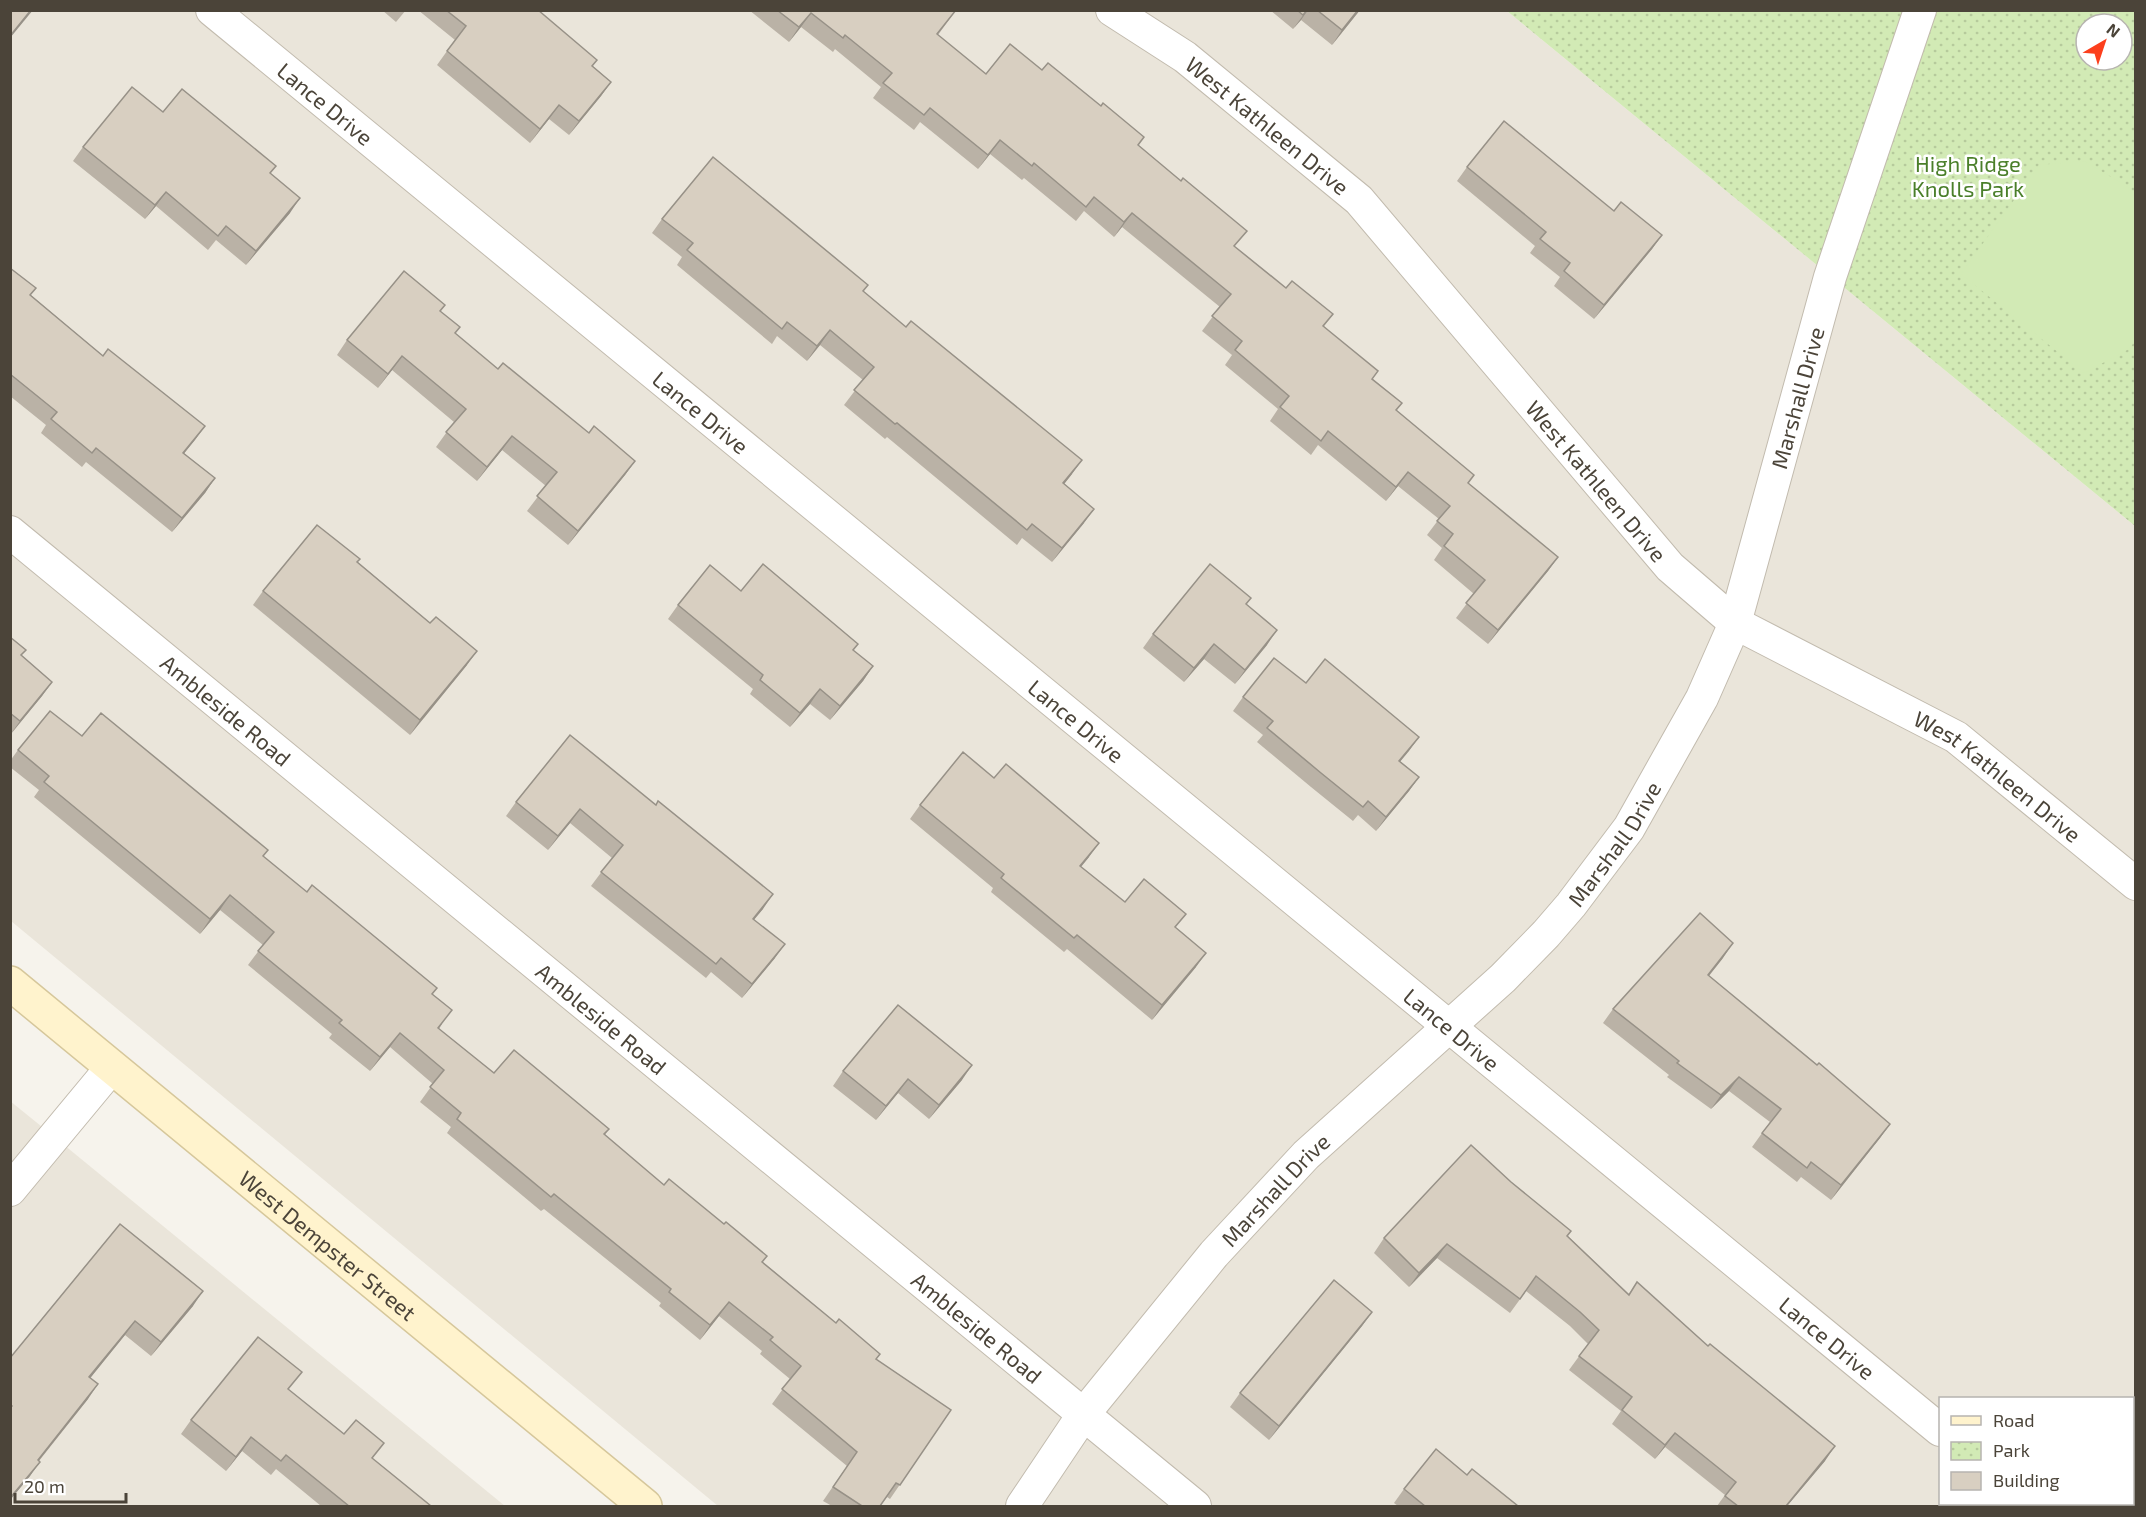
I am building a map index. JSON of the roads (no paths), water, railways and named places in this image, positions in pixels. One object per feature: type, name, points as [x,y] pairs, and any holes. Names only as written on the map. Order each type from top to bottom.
[{"type":"main road","name":"West Dempster Street","points":[[10,983],[645,1506]]},
{"type":"street","name":"Lance Drive","points":[[212,10],[1939,1428]]},
{"type":"street","name":"West Kathleen Drive","points":[[1112,10],[1185,57],[1359,200],[1670,567],[1735,622],[1956,737],[2136,884]]},
{"type":"street","name":"Marshall Drive","points":[[1022,1506],[1083,1415],[1214,1254],[1306,1155],[1503,978],[1546,934],[1571,905],[1629,828],[1702,698],[1735,622],[1830,277],[1920,10]]},
{"type":"street","name":"Ambleside Road","points":[[10,532],[1195,1506]]},
{"type":"street","points":[[10,1190],[112,1067]]},
{"type":"park label","name":"High Ridge Knolls Park","points":[[1968,176]]}]
